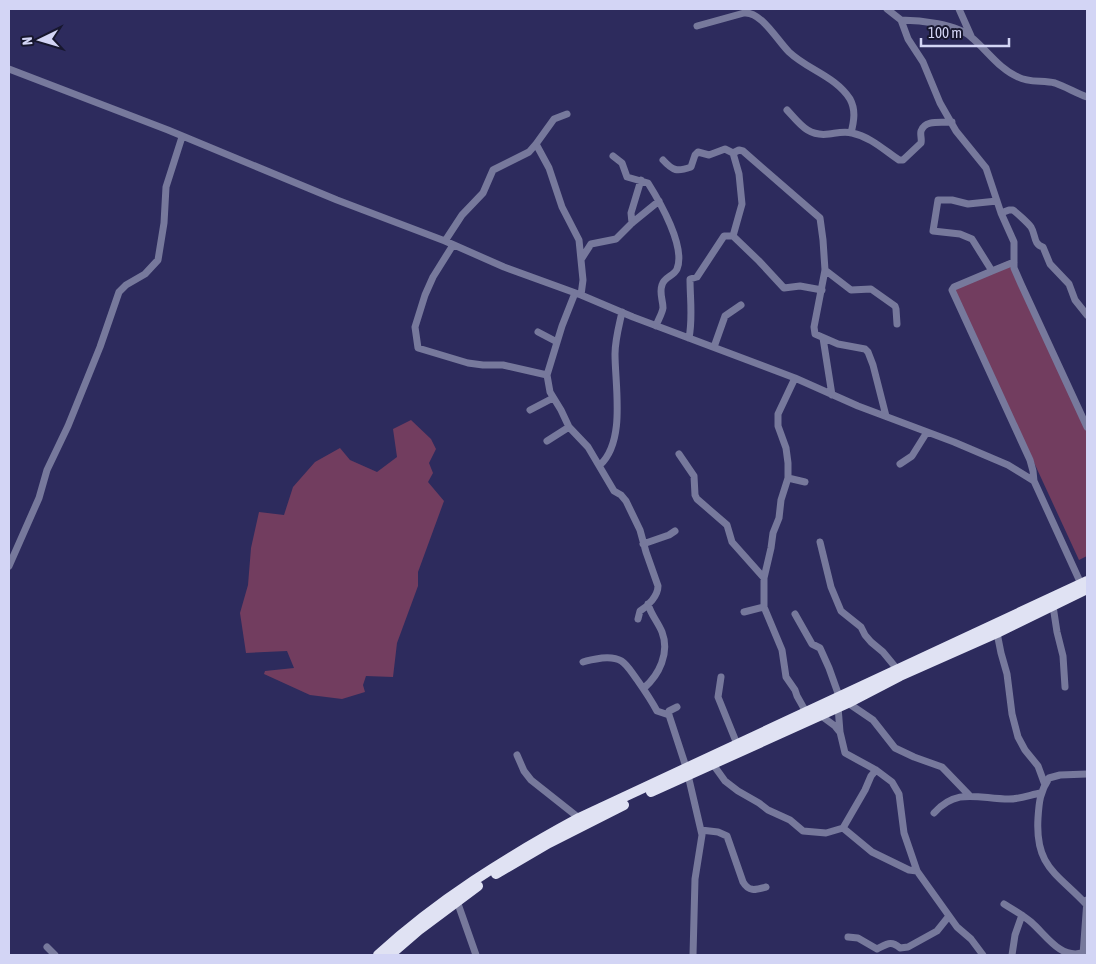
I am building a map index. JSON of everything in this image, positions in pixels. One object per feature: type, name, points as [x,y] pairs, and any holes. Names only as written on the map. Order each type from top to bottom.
[{"type":"highway","points":[[390,955],[481,883],[549,842],[737,744],[806,712],[842,702],[997,633],[1054,606],[1085,586]]},
{"type":"highway","points":[[378,955],[443,901],[538,840],[579,818],[687,771],[712,763],[820,715],[897,669],[1085,586]]},
{"type":"street","points":[[728,17],[729,9]]},
{"type":"street","points":[[887,9],[901,20],[908,38],[923,62],[940,102],[960,137],[986,168],[1001,213],[1014,242],[1014,262],[1021,284],[1087,427]]},
{"type":"street","points":[[959,9],[970,36]]},
{"type":"street","points":[[697,26],[750,12],[754,14],[764,22],[779,42],[795,58],[841,87],[851,101],[854,113],[851,133]]},
{"type":"street","points":[[901,20],[954,28],[970,36],[994,60],[1017,77],[1026,81],[1043,81],[1057,84],[1087,97]]},
{"type":"street","points":[[9,69],[337,200],[453,244],[504,267],[795,378],[832,395],[1008,465],[1034,481]]},
{"type":"street","points":[[787,110],[809,132],[818,135],[838,132],[851,133],[870,139],[899,160],[903,160],[921,143],[924,126],[932,123],[952,122]]},
{"type":"street","points":[[445,241],[462,215],[483,192],[493,170],[523,156],[536,144],[554,119],[567,114]]},
{"type":"street","points":[[9,566],[36,503],[47,470],[61,444],[100,348],[119,292],[126,285],[145,274],[158,260],[164,223],[166,188],[182,137]]},
{"type":"street","points":[[536,144],[549,168],[562,207],[579,240],[582,258],[583,280],[557,342],[547,375],[550,392],[569,427],[588,447],[614,491],[624,498],[640,530],[658,586],[658,592],[640,611],[638,619]]},
{"type":"street","points":[[663,160],[675,170],[691,167],[696,153],[708,155],[725,149],[733,153],[740,150],[743,151],[772,178],[818,215],[821,222],[825,270],[814,331],[817,335],[838,344],[862,347],[868,352],[886,416]]},
{"type":"street","points":[[733,153],[742,204],[733,236]]},
{"type":"street","points":[[613,156],[622,163],[627,176],[648,183],[664,209],[671,227],[679,262],[674,273],[662,283],[660,290],[663,307],[656,326]]},
{"type":"street","points":[[632,223],[631,213],[641,180]]},
{"type":"street","points":[[992,271],[972,239],[960,234],[933,232],[933,229],[938,200],[952,200],[968,204],[997,202]]},
{"type":"street","points":[[582,258],[591,244],[616,239],[659,201]]},
{"type":"street","points":[[1001,213],[1013,210],[1030,226],[1035,241],[1039,246],[1043,247],[1050,264],[1069,284],[1075,300],[1087,315]]},
{"type":"street","points":[[689,338],[692,297],[690,280],[697,277],[724,236],[733,236],[759,260],[784,288],[800,286],[822,290]]},
{"type":"street","points":[[453,244],[424,295],[414,327],[418,348],[468,363],[497,364],[547,375]]},
{"type":"street","points":[[1014,262],[954,287],[952,290],[1030,460],[1034,471],[1034,481],[1085,586]]},
{"type":"street","points":[[825,270],[851,290],[871,289],[895,306],[897,324]]},
{"type":"street","points":[[714,348],[725,316],[740,305]]},
{"type":"street","points":[[600,465],[609,456],[618,414],[615,354],[616,338],[622,312]]},
{"type":"street","points":[[538,332],[557,342]]},
{"type":"street","points":[[823,338],[832,395]]},
{"type":"street","points":[[795,378],[778,414],[778,426],[786,448],[788,478],[781,500],[779,518],[773,533],[764,578],[764,607],[782,650],[786,677],[806,712]]},
{"type":"street","points":[[530,410],[553,398]]},
{"type":"street","points":[[547,441],[569,427]]},
{"type":"street","points":[[900,464],[912,456],[927,432]]},
{"type":"street","points":[[679,454],[694,476],[697,499],[727,525],[732,542],[764,578]]},
{"type":"street","points":[[788,478],[805,482]]},
{"type":"street","points":[[643,544],[670,535],[675,531]]},
{"type":"street","points":[[820,542],[830,587],[841,612],[861,627],[871,642],[883,652],[897,669]]},
{"type":"street","points":[[644,688],[653,681],[663,665],[663,634],[650,612],[648,604]]},
{"type":"street","points":[[1054,606],[1057,632],[1063,656],[1065,687]]},
{"type":"street","points":[[744,612],[764,607]]},
{"type":"street","points":[[795,614],[812,644],[820,648],[842,702],[840,732],[845,754],[876,770],[892,782],[899,794],[904,833],[917,871],[949,916],[983,955]]},
{"type":"street","points":[[997,633],[1000,653],[1007,674],[1012,714],[1018,737],[1025,750],[1038,766],[1045,785]]},
{"type":"street","points":[[582,662],[605,658],[619,659],[632,671],[657,711],[669,715]]},
{"type":"street","points":[[721,676],[718,697],[737,744]]},
{"type":"street","points":[[842,702],[874,720],[895,748],[942,767],[969,796]]},
{"type":"street","points":[[677,707],[669,711],[669,715],[687,771],[701,830],[702,845],[695,879],[693,955]]},
{"type":"street","points":[[820,715],[840,732]]},
{"type":"street","points":[[518,755],[524,771],[538,787],[579,818]]},
{"type":"street","points":[[712,763],[725,781],[768,810],[790,820],[803,831],[826,833],[843,828],[876,770]]},
{"type":"street","points":[[1004,904],[1032,923],[1048,942],[1071,954],[1082,954],[1086,902],[1058,878],[1044,861],[1037,832],[1040,794],[1049,778],[1087,774]]},
{"type":"street","points":[[934,813],[941,805],[959,796],[1007,799],[1040,794]]},
{"type":"street","points":[[843,828],[872,852],[903,867],[917,871]]},
{"type":"street","points":[[701,830],[718,832],[727,836],[746,887],[754,890],[766,887]]},
{"type":"street","points":[[457,901],[476,955]]},
{"type":"street","points":[[1012,955],[1015,935],[1022,915]]},
{"type":"street","points":[[848,937],[858,938],[877,949],[889,942],[894,943],[900,948],[908,947],[937,931],[949,916]]},
{"type":"street","points":[[47,947],[55,955]]},
{"type":"shaded area","points":[[1008,261],[1087,431],[1087,556],[1079,560],[952,285]]},
{"type":"shaded area","points":[[411,420],[431,439],[436,449],[429,463],[433,473],[428,482],[444,501],[418,572],[418,586],[397,643],[393,677],[366,676],[363,685],[365,692],[342,699],[310,695],[264,674],[265,671],[294,668],[287,651],[246,653],[240,613],[248,585],[251,548],[259,512],[284,515],[293,487],[315,462],[340,448],[350,460],[377,472],[397,457],[393,429]]}]
